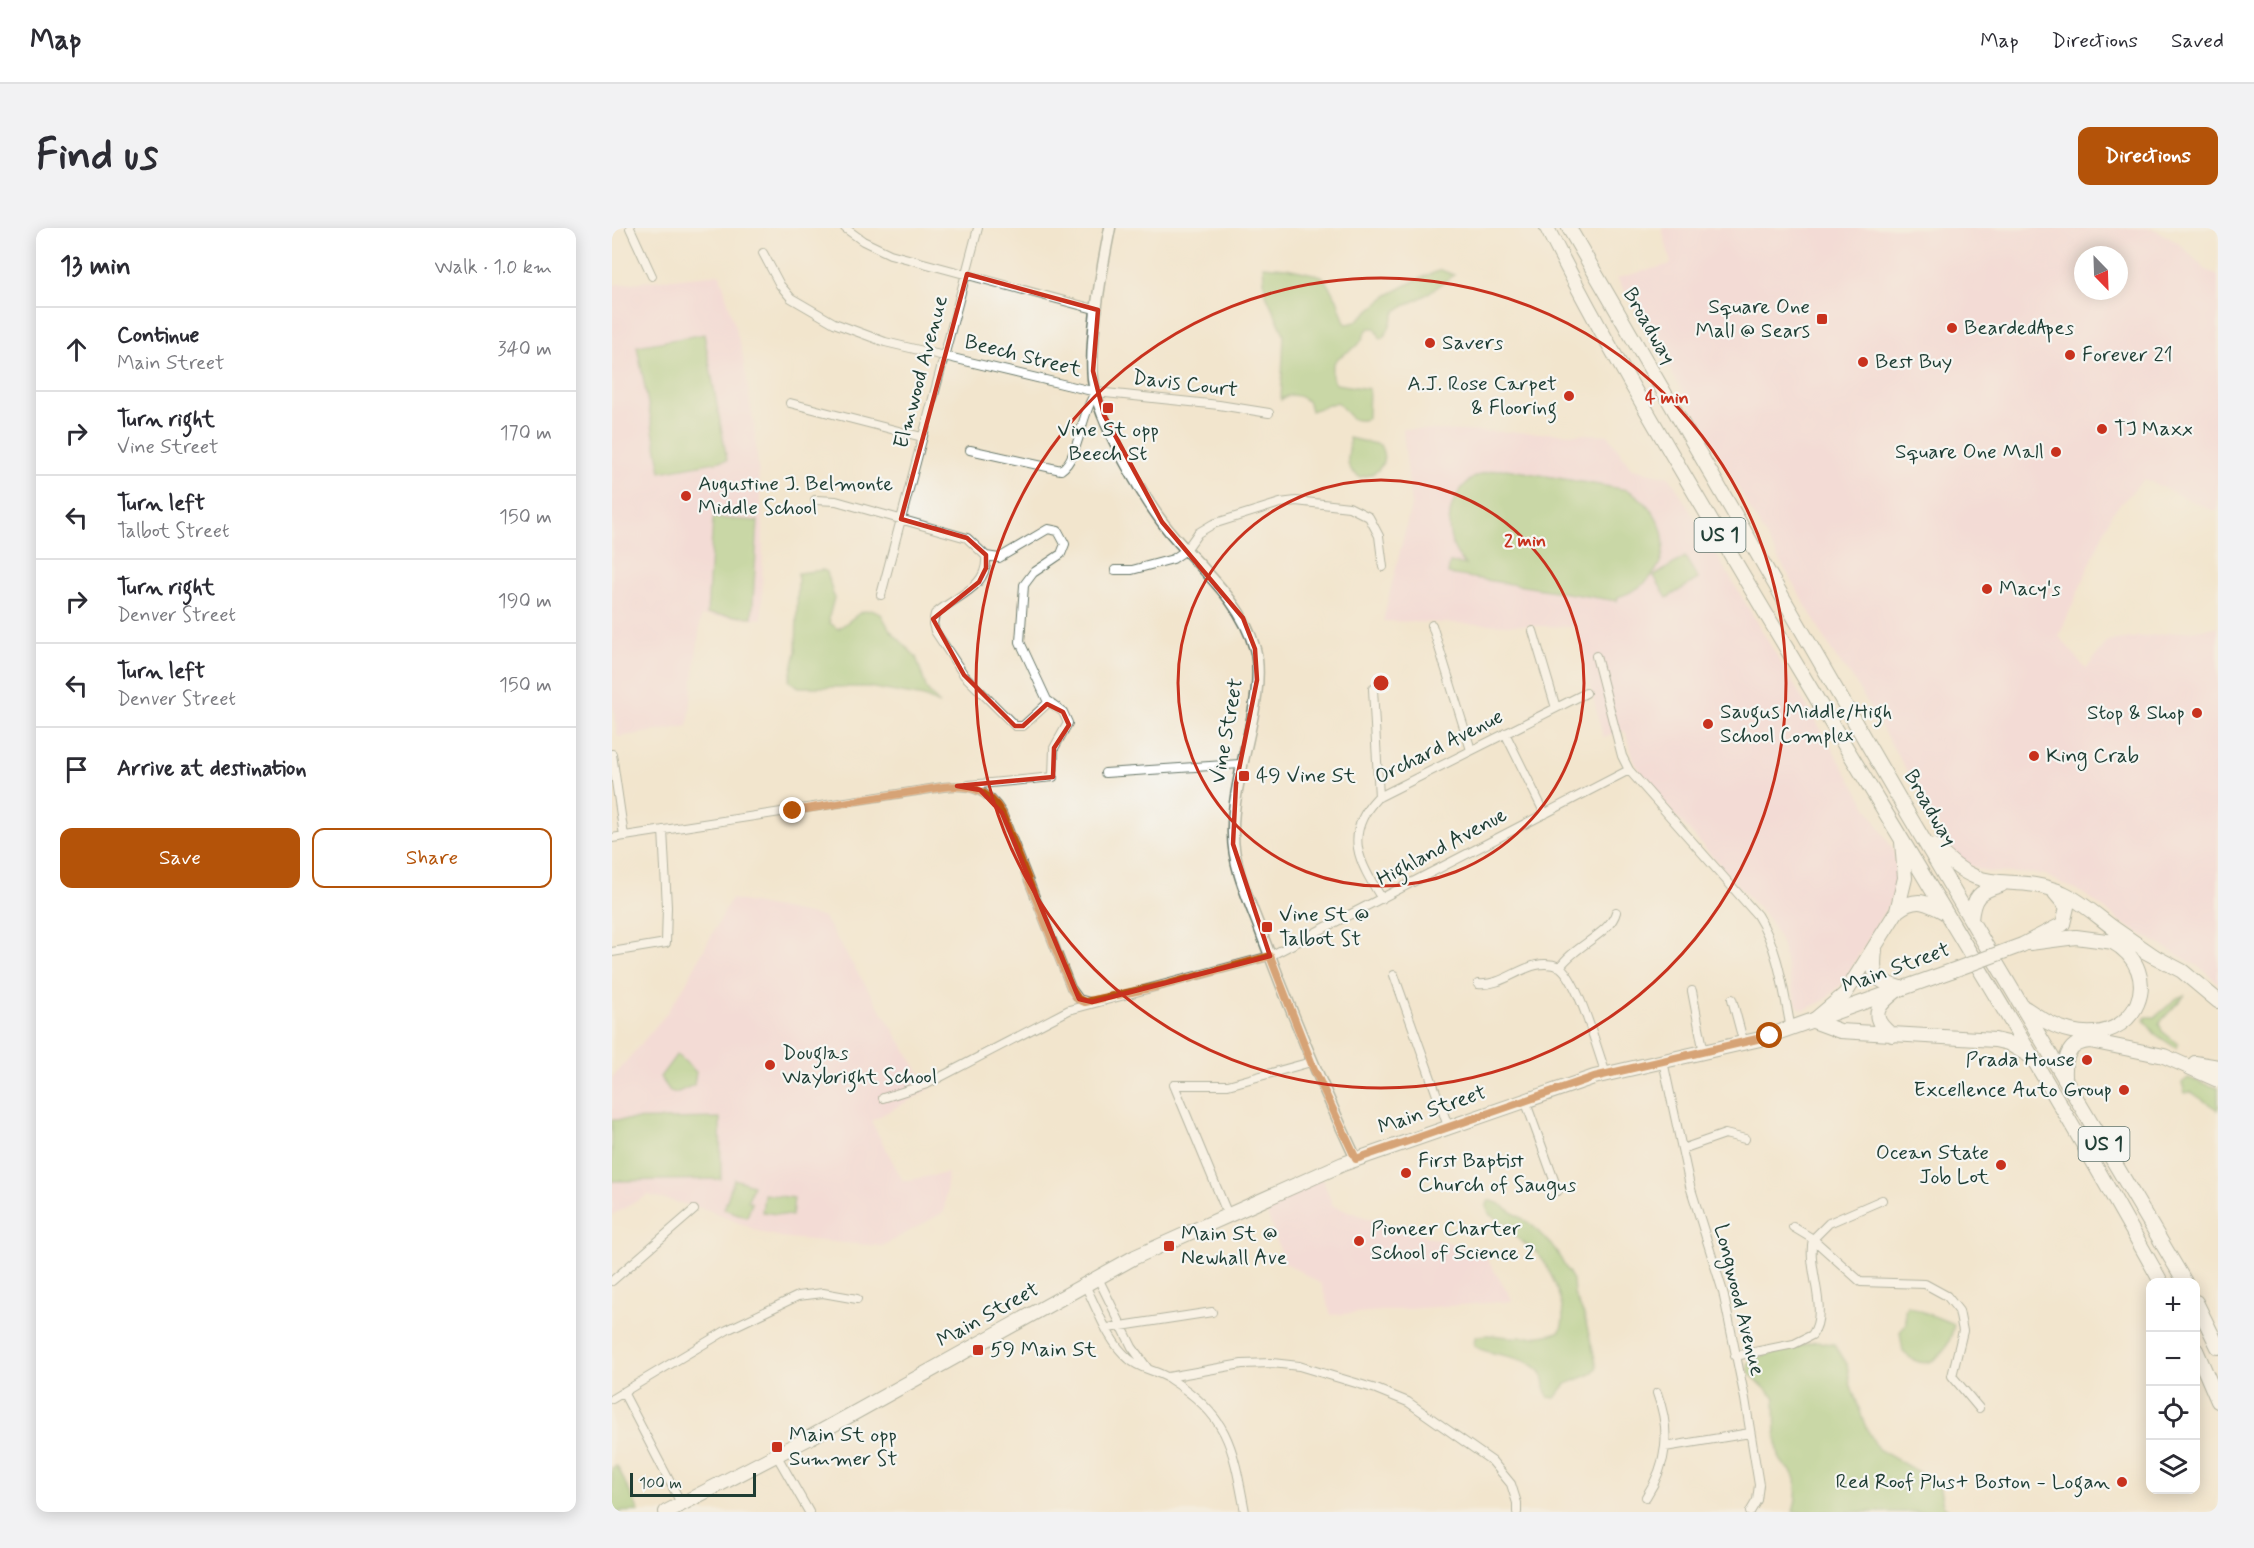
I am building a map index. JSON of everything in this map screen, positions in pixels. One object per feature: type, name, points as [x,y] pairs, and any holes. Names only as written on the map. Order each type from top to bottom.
[{"type":"main road","name":"Broadway","points":[[1548,228],[1618,362],[1782,641],[2006,1011],[2159,1278]]},
{"type":"main road","name":"Broadway","points":[[1569,228],[1913,822],[2183,1278]]},
{"type":"main road","points":[[1913,822],[1960,870],[1981,880],[2034,886],[2069,896],[2154,956]]},
{"type":"main road","points":[[1901,837],[1905,878],[1897,911],[1845,994],[1813,1021],[1840,1031],[1980,1038],[2008,1043],[2031,1057]]},
{"type":"main road","points":[[1971,920],[1973,902],[1977,896],[1985,889],[2003,884]]},
{"type":"main road","points":[[2022,945],[2056,930],[2065,921],[2067,910],[2065,902],[2051,890]]},
{"type":"main road","points":[[1897,911],[1907,903],[1921,900],[1947,914]]},
{"type":"main road","name":"Main Street","points":[[666,1512],[777,1456],[1098,1278],[1228,1215],[1356,1159],[1525,1100],[1606,1074],[1744,1044],[2022,945],[2065,938],[2111,941],[2154,956],[2182,971],[2218,1001]]},
{"type":"main road","points":[[2023,1007],[2052,1025],[2077,1032],[2103,1032],[2126,1021],[2138,1002],[2139,977],[2130,956],[2111,941]]},
{"type":"main road","points":[[1875,947],[1872,967],[1875,975],[1881,981],[1900,988]]},
{"type":"main road","points":[[1892,1035],[1880,1024],[1877,1010],[1882,1002],[1900,988]]},
{"type":"main road","points":[[1980,1038],[2000,1030],[2006,1011]]},
{"type":"main road","points":[[2066,1078],[2066,1056],[2073,1047],[2083,1041],[2109,1044],[2218,1067]]},
{"type":"main road","points":[[2164,1056],[2218,1080]]},
{"type":"main road","points":[[2200,1310],[2218,1347]]},
{"type":"main road","points":[[2200,1359],[2218,1401]]},
{"type":"street","points":[[630,228],[652,276]]},
{"type":"street","points":[[845,228],[863,241],[883,251],[1098,310]]},
{"type":"street","name":"Elmwood Avenue","points":[[881,595],[978,228]]},
{"type":"street","name":"Vine Street","points":[[1110,228],[1098,310],[1093,371],[1096,392],[1135,476],[1162,522],[1232,600],[1243,618],[1255,649],[1256,690],[1240,764],[1234,807],[1233,844],[1242,880],[1311,1062],[1356,1159]]},
{"type":"street","name":"Beech Street","points":[[763,253],[787,294],[822,317],[885,342],[1096,392]]},
{"type":"street","points":[[970,450],[1061,470],[1071,461],[1082,421],[1096,392]]},
{"type":"street","name":"Davis Court","points":[[1096,392],[1219,405],[1269,413]]},
{"type":"street","points":[[790,403],[922,437]]},
{"type":"street","points":[[612,838],[957,786],[1053,777],[1054,748],[1068,723],[1063,712],[1049,702],[1020,642],[1024,585],[1033,573],[1061,554],[1065,544],[1058,531],[1048,529],[999,558],[986,556],[967,538],[836,501],[815,500]]},
{"type":"street","points":[[1115,570],[1132,570],[1173,559],[1186,550],[1192,539],[1213,524],[1280,503],[1296,501],[1349,507],[1369,517],[1379,536],[1383,567]]},
{"type":"street","points":[[986,556],[986,568],[975,587],[935,614],[933,624],[935,631],[964,675],[1015,726],[1023,726],[1049,702]]},
{"type":"street","points":[[1432,625],[1472,750]]},
{"type":"street","points":[[1533,631],[1557,708]]},
{"type":"street","points":[[1596,656],[1622,756],[1629,770],[1757,915],[1767,930],[1778,963],[1791,1029]]},
{"type":"street","points":[[1373,689],[1379,797]]},
{"type":"street","name":"Orchard Avenue","points":[[1382,899],[1361,864],[1357,844],[1359,823],[1379,797],[1586,693]]},
{"type":"street","points":[[1505,733],[1545,814]]},
{"type":"street","points":[[612,754],[624,836]]},
{"type":"street","points":[[1105,773],[1240,764]]},
{"type":"street","name":"Highland Avenue","points":[[883,1098],[927,1084],[1061,1013],[1092,1002],[1270,956],[1629,770]]},
{"type":"street","points":[[957,786],[980,790],[998,807],[1071,988],[1078,999],[1092,1002]]},
{"type":"street","points":[[612,952],[666,943],[667,907],[663,830]]},
{"type":"street","points":[[1560,967],[1573,951],[1603,931],[1613,921],[1616,912]]},
{"type":"street","points":[[1478,984],[1493,983],[1537,964],[1560,967],[1575,988],[1606,1074]]},
{"type":"street","points":[[1394,975],[1449,1126]]},
{"type":"street","points":[[1692,991],[1704,1053]]},
{"type":"street","points":[[1732,999],[1744,1044]]},
{"type":"street","name":"Longwood Avenue","points":[[1663,1061],[1691,1190],[1717,1268],[1750,1433],[1759,1485],[1757,1500],[1750,1512]]},
{"type":"street","points":[[1228,1215],[1174,1085],[1228,1085],[1311,1062]]},
{"type":"street","points":[[1525,1100],[1558,1191]]},
{"type":"street","points":[[1682,1149],[1723,1135],[1745,1139]]},
{"type":"street","points":[[1735,1356],[1794,1344],[1814,1332],[1819,1315],[1812,1268],[1813,1239],[1829,1223],[1882,1200]]},
{"type":"street","points":[[612,1281],[694,1210]]},
{"type":"street","points":[[1793,1227],[1813,1239],[1861,1282],[1925,1284],[1938,1289],[1951,1299],[1960,1314],[1963,1331],[1951,1370],[1952,1376],[1979,1408]]},
{"type":"street","points":[[1098,1278],[1121,1326],[1148,1369]]},
{"type":"street","points":[[1085,1285],[1108,1328],[1129,1359],[1168,1377],[1217,1418],[1227,1434],[1236,1463],[1245,1512]]},
{"type":"street","points":[[612,1399],[727,1330],[798,1296],[823,1293],[857,1299]]},
{"type":"street","points":[[1108,1328],[1212,1312]]},
{"type":"street","points":[[1168,1377],[1251,1363],[1287,1364],[1376,1389],[1408,1402],[1500,1468],[1515,1494],[1517,1512]]},
{"type":"street","points":[[1186,1390],[1201,1373]]},
{"type":"street","points":[[623,1392],[682,1505]]},
{"type":"street","points":[[1646,1497],[1660,1475],[1665,1447],[1666,1419],[1657,1393]]},
{"type":"street","points":[[1665,1447],[1750,1433]]},
{"type":"street","points":[[777,1456],[809,1512]]},
{"type":"highlighted area","points":[[967,274],[1098,310],[1093,371],[1104,415],[1162,522],[1243,618],[1255,649],[1257,680],[1236,784],[1233,844],[1270,956],[1092,1002],[1079,999],[1002,813],[980,790],[957,786],[1053,777],[1054,748],[1069,725],[1063,712],[1047,704],[1023,726],[1015,726],[964,675],[933,619],[979,582],[986,568],[986,555],[967,538],[901,519]]},
{"type":"shaded area","points":[[1662,228],[2147,228],[2156,230],[2178,243],[2206,270],[2218,275],[2218,510],[2211,510],[2144,479],[2112,513],[2059,636],[2086,669],[2108,641],[2218,627],[2218,983],[2201,968],[2127,926],[2084,894],[2043,874],[1988,872],[1960,862],[1852,677],[1836,658],[1617,278],[1671,264]]},
{"type":"shaded area","name":"Augustine J. Belmonte Middle School","points":[[720,274],[742,351],[754,425],[763,523],[762,619],[701,616],[688,726],[618,737],[612,699],[612,285]]},
{"type":"shaded area","name":"Saugus Middle/High School Complex","points":[[1403,429],[1608,435],[1632,469],[1670,477],[1894,852],[1897,873],[1893,897],[1843,983],[1825,1000],[1804,1010],[1797,1006],[1781,943],[1769,920],[1650,787],[1635,763],[1625,731],[1603,737],[1575,627],[1383,621],[1411,506]]},
{"type":"shaded area","name":"Douglas Waybright School","points":[[731,899],[823,917],[930,1089],[871,1121],[903,1181],[948,1173],[944,1212],[882,1246],[786,1238],[763,1233],[708,1210],[648,1195],[612,1215],[612,1078],[666,1014],[685,985]]},
{"type":"shaded area","name":"Pioneer Charter School of Science 2","points":[[1322,1178],[1333,1206],[1401,1230],[1482,1251],[1513,1301],[1331,1315],[1321,1284],[1284,1262],[1263,1202]]},
{"type":"green space","points":[[1263,266],[1287,268],[1322,276],[1337,299],[1345,323],[1348,324],[1355,322],[1388,295],[1418,279],[1441,270],[1454,275],[1424,296],[1397,310],[1385,336],[1381,339],[1375,328],[1369,328],[1358,345],[1336,360],[1332,377],[1336,384],[1369,389],[1367,419],[1356,420],[1349,416],[1337,402],[1311,411],[1309,403],[1299,396],[1292,395],[1281,400],[1284,334],[1265,292]]},
{"type":"green space","points":[[704,334],[727,460],[661,472],[637,346]]},
{"type":"green space","points":[[1349,438],[1380,445],[1384,457],[1377,471],[1360,477],[1350,468],[1348,463]]},
{"type":"green space","points":[[1506,469],[1628,490],[1644,502],[1656,516],[1662,532],[1664,548],[1660,563],[1651,577],[1637,588],[1618,597],[1617,601],[1448,574],[1450,562],[1466,565],[1453,545],[1450,533],[1449,522],[1455,499],[1461,489],[1474,477]]},
{"type":"green space","points":[[713,518],[758,521],[752,617],[707,614]]},
{"type":"green space","points":[[1685,557],[1698,579],[1667,598],[1654,576]]},
{"type":"green space","points":[[823,570],[827,572],[834,598],[829,617],[830,623],[838,629],[861,612],[871,610],[881,614],[890,630],[916,657],[927,690],[939,704],[924,697],[868,687],[799,687],[789,681],[796,652],[798,573]]},
{"type":"green space","points":[[2185,995],[2159,1023],[2162,1031],[2178,1044],[2176,1048],[2155,1034],[2144,1020],[2146,1017],[2155,1017],[2177,998]]},
{"type":"green space","points":[[677,1054],[696,1072],[694,1085],[676,1093],[670,1091],[660,1077]]},
{"type":"green space","points":[[2188,1078],[2218,1088],[2218,1110],[2191,1092],[2185,1093],[2182,1083]]},
{"type":"green space","points":[[720,1118],[721,1179],[612,1181],[612,1120]]},
{"type":"green space","points":[[734,1179],[753,1185],[748,1201],[752,1203],[747,1217],[724,1209]]},
{"type":"green space","points":[[764,1194],[794,1198],[792,1216],[762,1212]]},
{"type":"green space","points":[[1489,1200],[1500,1204],[1532,1225],[1555,1249],[1573,1280],[1574,1294],[1584,1315],[1597,1367],[1591,1374],[1566,1384],[1555,1398],[1548,1397],[1542,1374],[1536,1367],[1527,1362],[1488,1352],[1474,1345],[1475,1337],[1484,1335],[1527,1337],[1554,1333],[1560,1331],[1562,1322],[1557,1290],[1547,1268],[1536,1252],[1514,1235],[1510,1226],[1490,1215],[1486,1207]]},
{"type":"green space","points":[[1908,1306],[1954,1324],[1943,1352],[1930,1362],[1913,1359],[1903,1352],[1900,1332],[1906,1323],[1905,1310]]},
{"type":"green space","points":[[1815,1342],[1834,1344],[1847,1364],[1850,1383],[1865,1425],[1878,1449],[1939,1484],[1943,1505],[1951,1512],[1793,1512],[1796,1485],[1793,1474],[1782,1463],[1779,1456],[1775,1398],[1749,1373],[1748,1363],[1755,1358]]},
{"type":"green space","points":[[617,1466],[639,1511],[612,1512],[612,1468]]},
{"type":"place","name":"Square One Mall @ Sears","points":[[1822,319]]},
{"type":"place","name":"BeardedApes","points":[[1952,328]]},
{"type":"place","name":"Savers","points":[[1430,343]]},
{"type":"place","name":"Forever 21","points":[[2070,355]]},
{"type":"place","name":"Best Buy","points":[[1863,362]]},
{"type":"place","name":"A.J. Rose Carpet & Flooring","points":[[1569,396]]},
{"type":"place","name":"Vine St opp Beech St","points":[[1108,408]]},
{"type":"place","name":"TJ Maxx","points":[[2102,429]]},
{"type":"place","name":"Square One Mall","points":[[2056,452]]},
{"type":"place","name":"Augustine J. Belmonte Middle School","points":[[686,496]]},
{"type":"place","name":"Macy's","points":[[1987,589]]},
{"type":"place","name":"Stop & Shop","points":[[2197,713]]},
{"type":"place","name":"Saugus Middle/High School Complex","points":[[1708,724]]},
{"type":"place","name":"King Crab","points":[[2034,756]]},
{"type":"place","name":"49 Vine St","points":[[1244,776]]},
{"type":"place","name":"Vine St @ Talbot St","points":[[1267,927]]},
{"type":"place","name":"Prada House","points":[[2087,1060]]},
{"type":"place","name":"Douglas Waybright School","points":[[770,1065]]},
{"type":"place","name":"Excellence Auto Group","points":[[2124,1090]]},
{"type":"place","name":"Ocean State Job Lot","points":[[2001,1165]]},
{"type":"place","name":"First Baptist Church of Saugus","points":[[1406,1173]]},
{"type":"place","name":"Pioneer Charter School of Science 2","points":[[1359,1241]]},
{"type":"place","name":"Main St @ Newhall Ave","points":[[1169,1246]]},
{"type":"place","name":"59 Main St","points":[[978,1350]]},
{"type":"place","name":"Main St opp Summer St","points":[[777,1447]]},
{"type":"place","name":"Red Roof Plus+ Boston - Logan","points":[[2122,1482]]},
{"type":"route","points":[[793,811],[943,787],[963,785],[980,790],[1002,813],[1071,988],[1078,999],[1085,1002],[1164,985],[1270,956],[1313,1067],[1356,1159],[1594,1077],[1740,1045],[1770,1036]]}]
